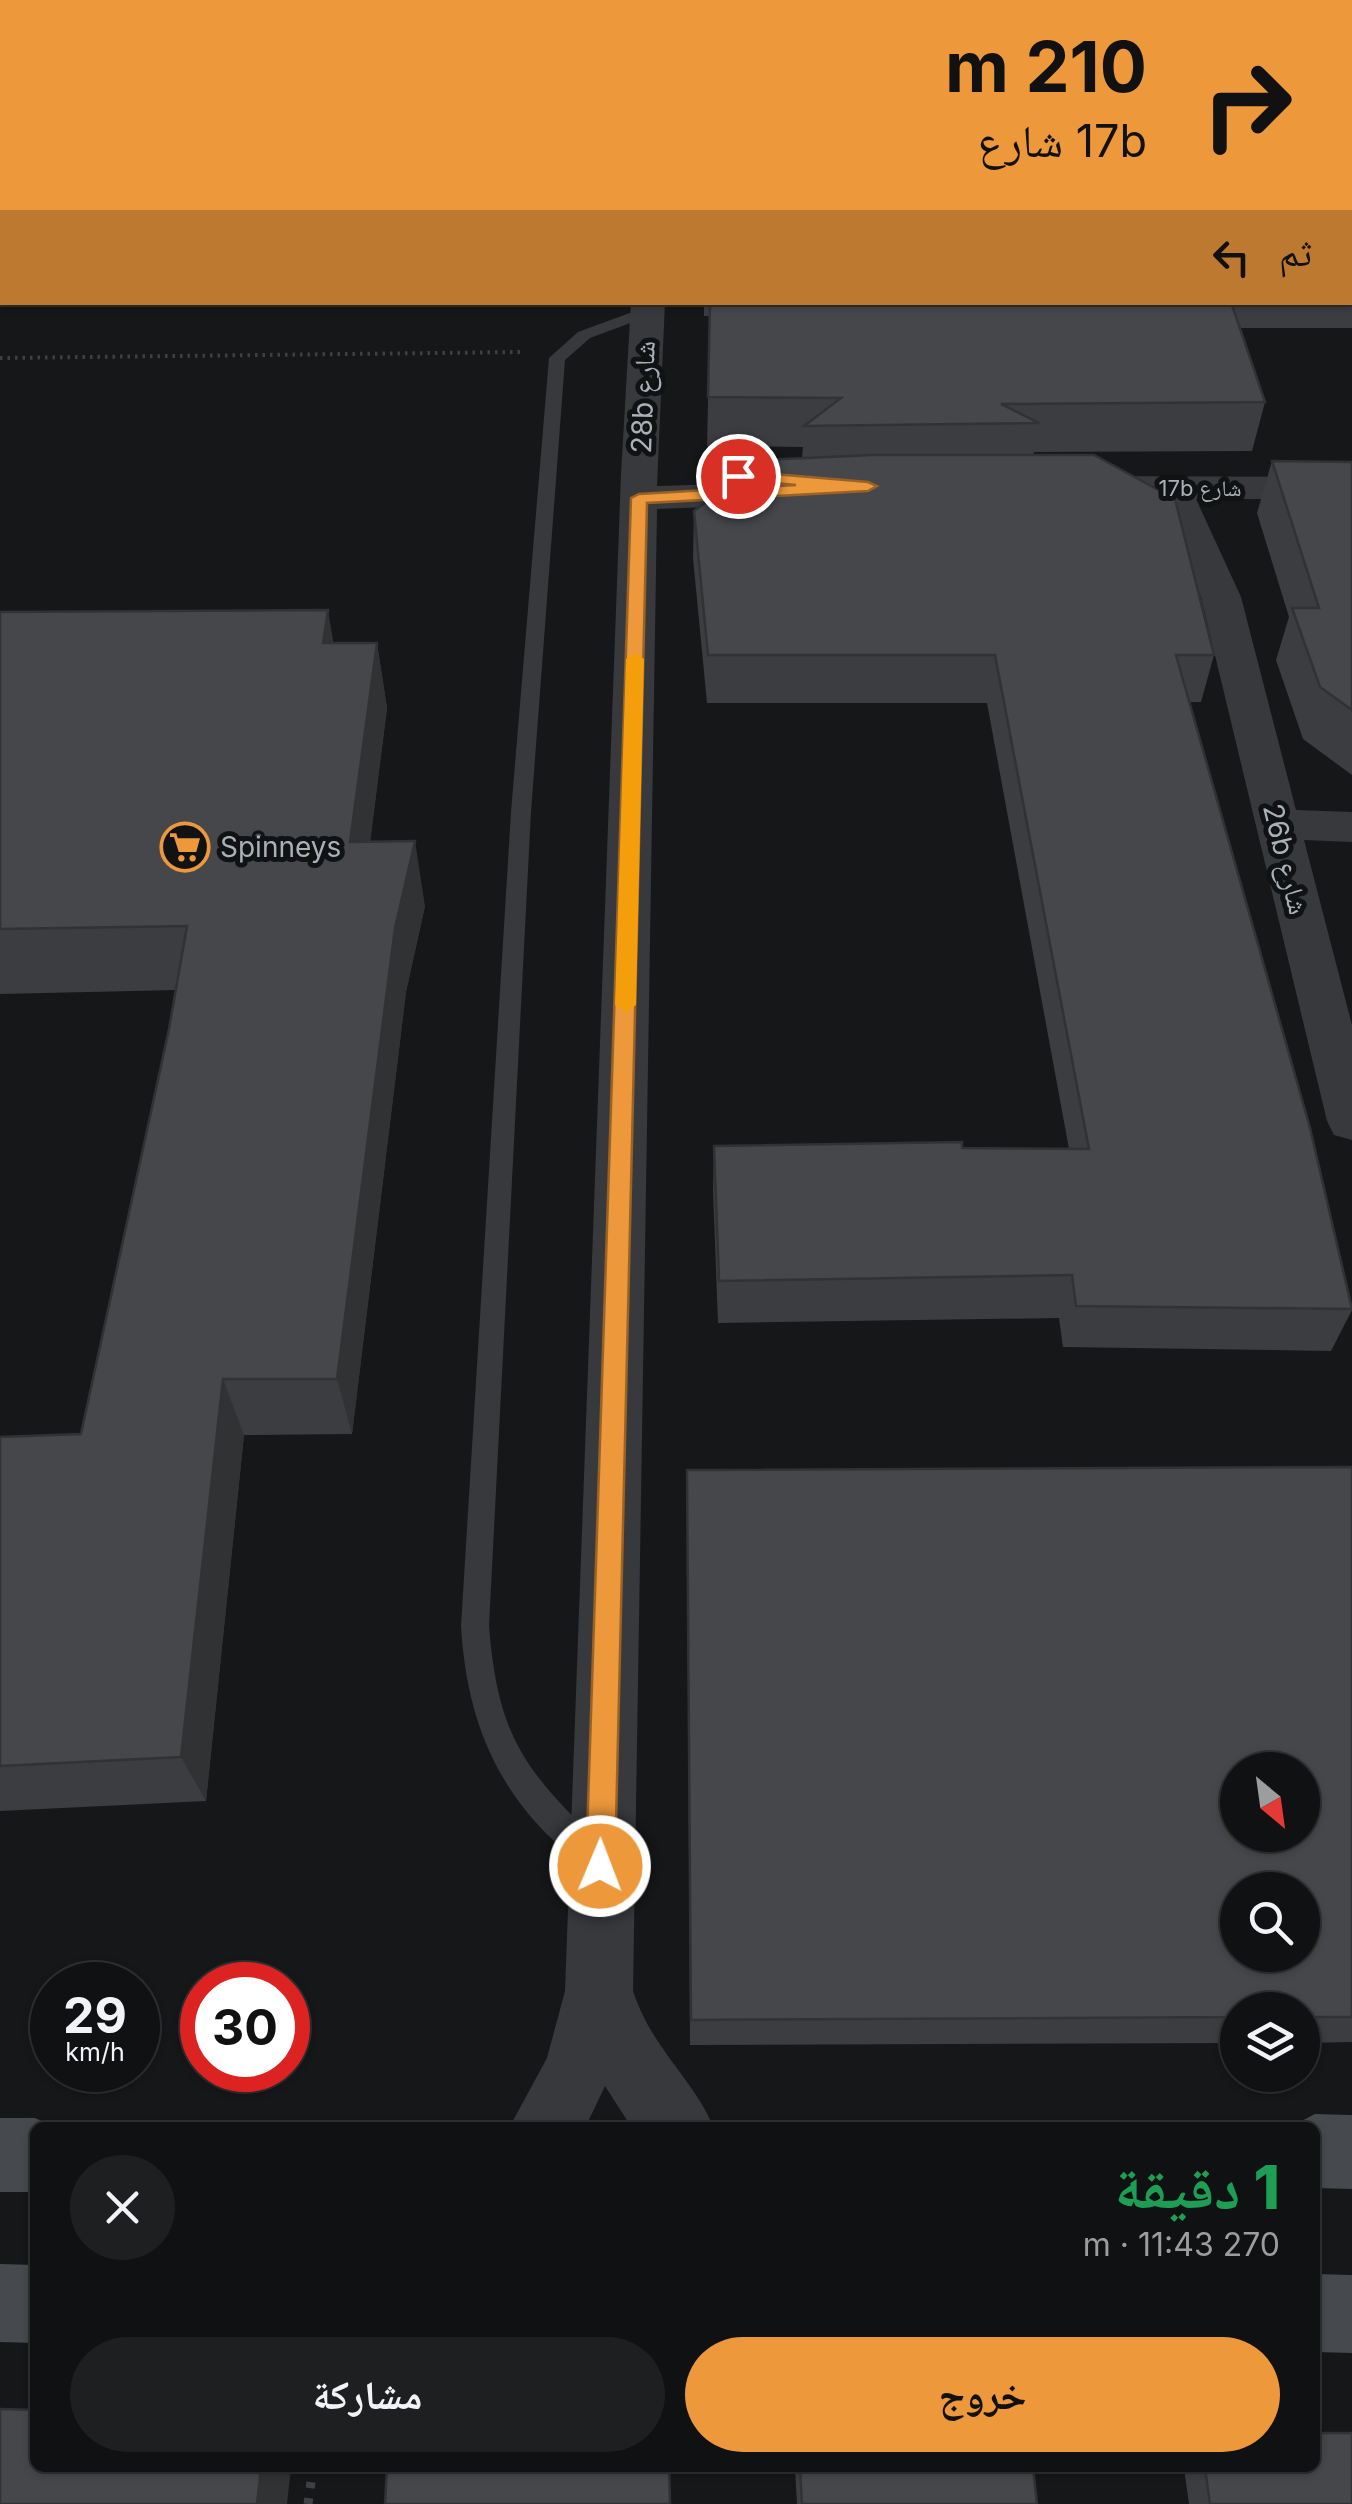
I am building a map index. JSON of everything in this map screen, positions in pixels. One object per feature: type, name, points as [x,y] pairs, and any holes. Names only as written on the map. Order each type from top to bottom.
[{"type":"street","name":"28b شارع","points":[[548,2122],[571,2086],[584,2054],[599,1991],[647,307]]},
{"type":"street","points":[[639,486],[825,486]]},
{"type":"street","name":"17b شارع","points":[[1040,487],[1352,488]]},
{"type":"street","name":"26b شارع","points":[[1172,488],[1220,597],[1352,1121]]},
{"type":"street","name":"26b شارع","points":[[1218,488],[1226,569],[1220,597]]},
{"type":"street","points":[[1281,838],[1352,826]]},
{"type":"street","points":[[1281,838],[1352,851]]},
{"type":"street","name":"28b شارع","points":[[599,1991],[623,2056],[675,2122]]},
{"type":"street","points":[[1320,2151],[1352,2152]]},
{"type":"street","points":[[0,2155],[30,2154]]},
{"type":"street","points":[[0,2303],[30,2304]]},
{"type":"street","points":[[1320,2313],[1352,2314]]},
{"type":"lane","points":[[600,1866],[524,1788],[502,1749],[486,1709],[477,1668],[475,1626],[521,812],[557,358],[572,342],[647,307]]},
{"type":"path","points":[[0,358],[536,352],[533,366],[556,366]]},
{"type":"path","points":[[308,2504],[312,2472]]},
{"type":"building","points":[[710,305],[1232,305],[1265,402],[1001,404],[1039,423],[804,426],[841,398],[708,397]]},
{"type":"building","points":[[872,455],[1094,455],[1175,499],[1214,655],[1176,655],[1310,1128],[1352,1309],[1076,1306],[1072,1275],[719,1281],[714,1146],[962,1142],[962,1148],[1089,1149],[995,655],[708,655],[694,511],[762,460]]},
{"type":"building","points":[[1272,461],[1352,462],[1352,710],[1320,687],[1292,608],[1319,608]]},
{"type":"building","points":[[328,610],[323,643],[377,643],[350,842],[415,841],[395,928],[337,1379],[223,1379],[181,1757],[0,1766],[0,1437],[81,1434],[169,1029],[187,926],[0,929],[0,612]]},
{"type":"building","points":[[1352,1467],[1352,2017],[1320,2017],[1320,1992],[1220,1992],[1220,2017],[691,2020],[687,1470]]},
{"type":"building","points":[[0,2409],[30,2410],[30,2472],[261,2472],[257,2504],[0,2504]]},
{"type":"building","points":[[1320,2433],[1352,2433],[1352,2504],[1210,2504],[1206,2472],[1320,2472]]},
{"type":"building","points":[[387,2472],[669,2472],[670,2504],[385,2504]]},
{"type":"building","points":[[800,2472],[1033,2472],[1037,2504],[802,2504]]},
{"type":"slow traffic","points":[[626,1005],[635,659]]},
{"type":"place","name":"Spinneys","points":[[185,847]]},
{"type":"route","points":[[600,1866],[639,498],[782,494],[868,486],[738,476]]}]
